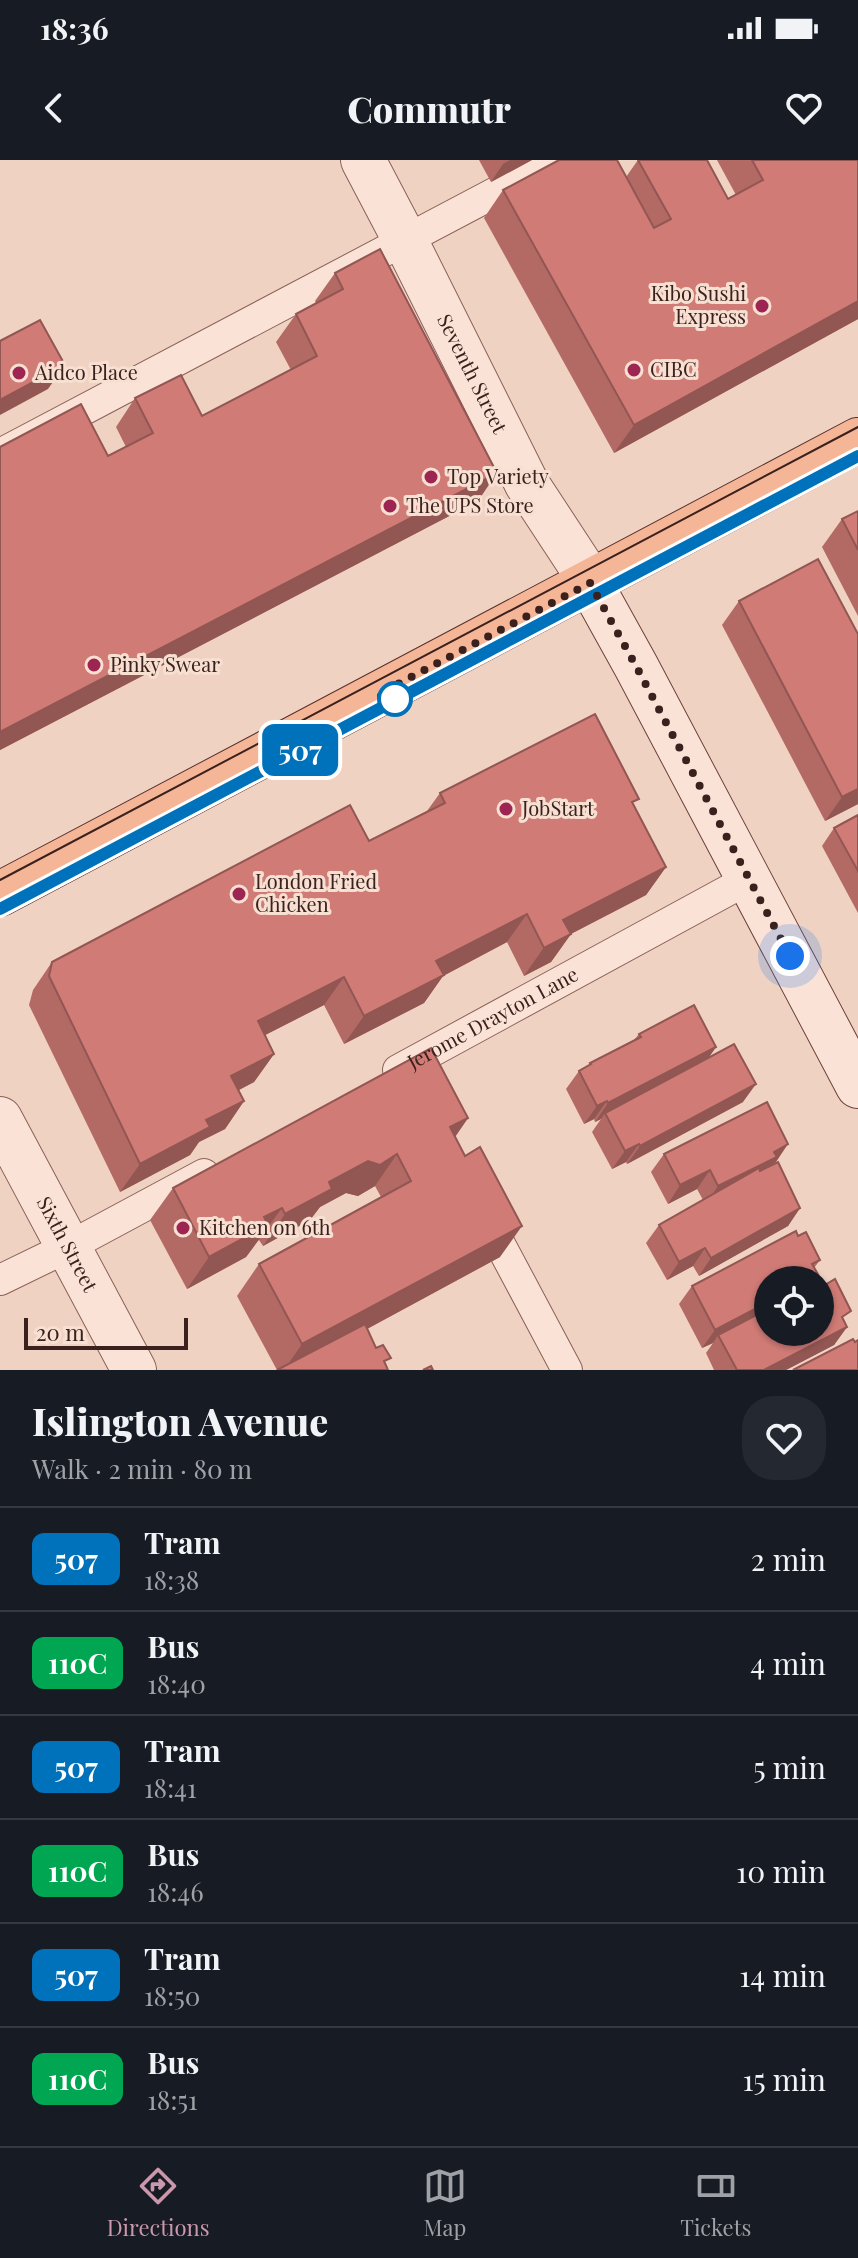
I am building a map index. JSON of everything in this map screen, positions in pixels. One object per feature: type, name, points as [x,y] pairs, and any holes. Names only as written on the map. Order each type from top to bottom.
[{"type":"main road","points":[[0,894],[858,440]]},
{"type":"street","name":"Seventh Street","points":[[363,160],[527,484],[584,571],[858,1086]]},
{"type":"street","name":"Sixth Street","points":[[0,1119],[134,1370]]},
{"type":"lane","points":[[0,454],[557,160]]},
{"type":"lane","name":"Jerome Drayton Lane","points":[[377,1081],[749,879]]},
{"type":"lane","points":[[406,1066],[420,1094]]},
{"type":"lane","points":[[0,1280],[223,1164]]},
{"type":"lane","points":[[471,1190],[567,1370]]},
{"type":"building","points":[[559,160],[617,160],[654,228],[671,219],[638,160],[707,160],[728,199],[763,180],[752,160],[858,160],[858,301],[634,425],[503,190]]},
{"type":"building","points":[[380,249],[497,473],[0,732],[0,447],[81,404],[108,456],[153,433],[135,398],[181,375],[202,416],[317,356],[296,314],[343,289],[335,273]]},
{"type":"building","points":[[40,320],[65,365],[0,400],[0,341]]},
{"type":"building","points":[[858,511],[858,550],[842,519]]},
{"type":"building","points":[[818,559],[858,634],[858,789],[842,797],[739,601]]},
{"type":"building","points":[[595,714],[639,799],[632,802],[666,867],[563,920],[571,934],[544,948],[527,914],[436,961],[444,975],[364,1016],[344,977],[258,1021],[274,1054],[231,1076],[244,1101],[206,1120],[210,1127],[140,1164],[49,976],[52,962],[350,805],[369,841],[445,803],[440,793]]},
{"type":"building","points":[[858,815],[858,871],[834,828]]},
{"type":"building","points":[[694,1005],[716,1047],[597,1106],[579,1071]]},
{"type":"building","points":[[734,1044],[756,1084],[625,1151],[605,1113]]},
{"type":"building","points":[[431,1048],[468,1118],[450,1127],[465,1156],[480,1147],[522,1226],[302,1344],[259,1264],[411,1181],[397,1154],[380,1165],[368,1161],[329,1182],[332,1189],[285,1214],[282,1208],[264,1217],[268,1225],[209,1257],[173,1188]]},
{"type":"building","points":[[767,1102],[788,1144],[774,1152],[777,1157],[718,1186],[710,1170],[680,1185],[664,1154]]},
{"type":"building","points":[[778,1162],[800,1208],[711,1258],[705,1248],[679,1262],[659,1225],[759,1168],[760,1171]]},
{"type":"building","points":[[796,1231],[798,1236],[806,1232],[820,1260],[813,1266],[754,1266],[754,1309],[715,1330],[692,1286]]},
{"type":"building","points":[[834,1280],[851,1311],[842,1317],[847,1327],[834,1334]]},
{"type":"building","points":[[754,1316],[754,1346],[810,1346],[764,1370],[737,1370],[718,1335]]},
{"type":"building","points":[[365,1324],[376,1348],[383,1345],[391,1358],[384,1361],[388,1370],[277,1370]]},
{"type":"building","points":[[853,1339],[855,1342],[858,1340],[858,1370],[793,1370]]},
{"type":"tram line","points":[[0,880],[858,427]]},
{"type":"tram line","points":[[0,909],[858,456]]},
{"type":"tram line","name":"507","points":[[0,909],[858,456]]},
{"type":"place","name":"Kibo Sushi Express","points":[[762,306]]},
{"type":"place","name":"CIBC","points":[[634,370]]},
{"type":"place","name":"Aidco Place","points":[[19,373]]},
{"type":"place","name":"Top Variety","points":[[431,477]]},
{"type":"place","name":"The UPS Store","points":[[390,506]]},
{"type":"place","name":"Pinky Swear","points":[[94,665]]},
{"type":"place","name":"JobStart","points":[[506,809]]},
{"type":"place","name":"London Fried Chicken","points":[[239,894]]},
{"type":"place","name":"Kitchen on 6th","points":[[183,1228]]},
{"type":"route","points":[[395,699],[377,695],[590,583],[790,956]]}]
